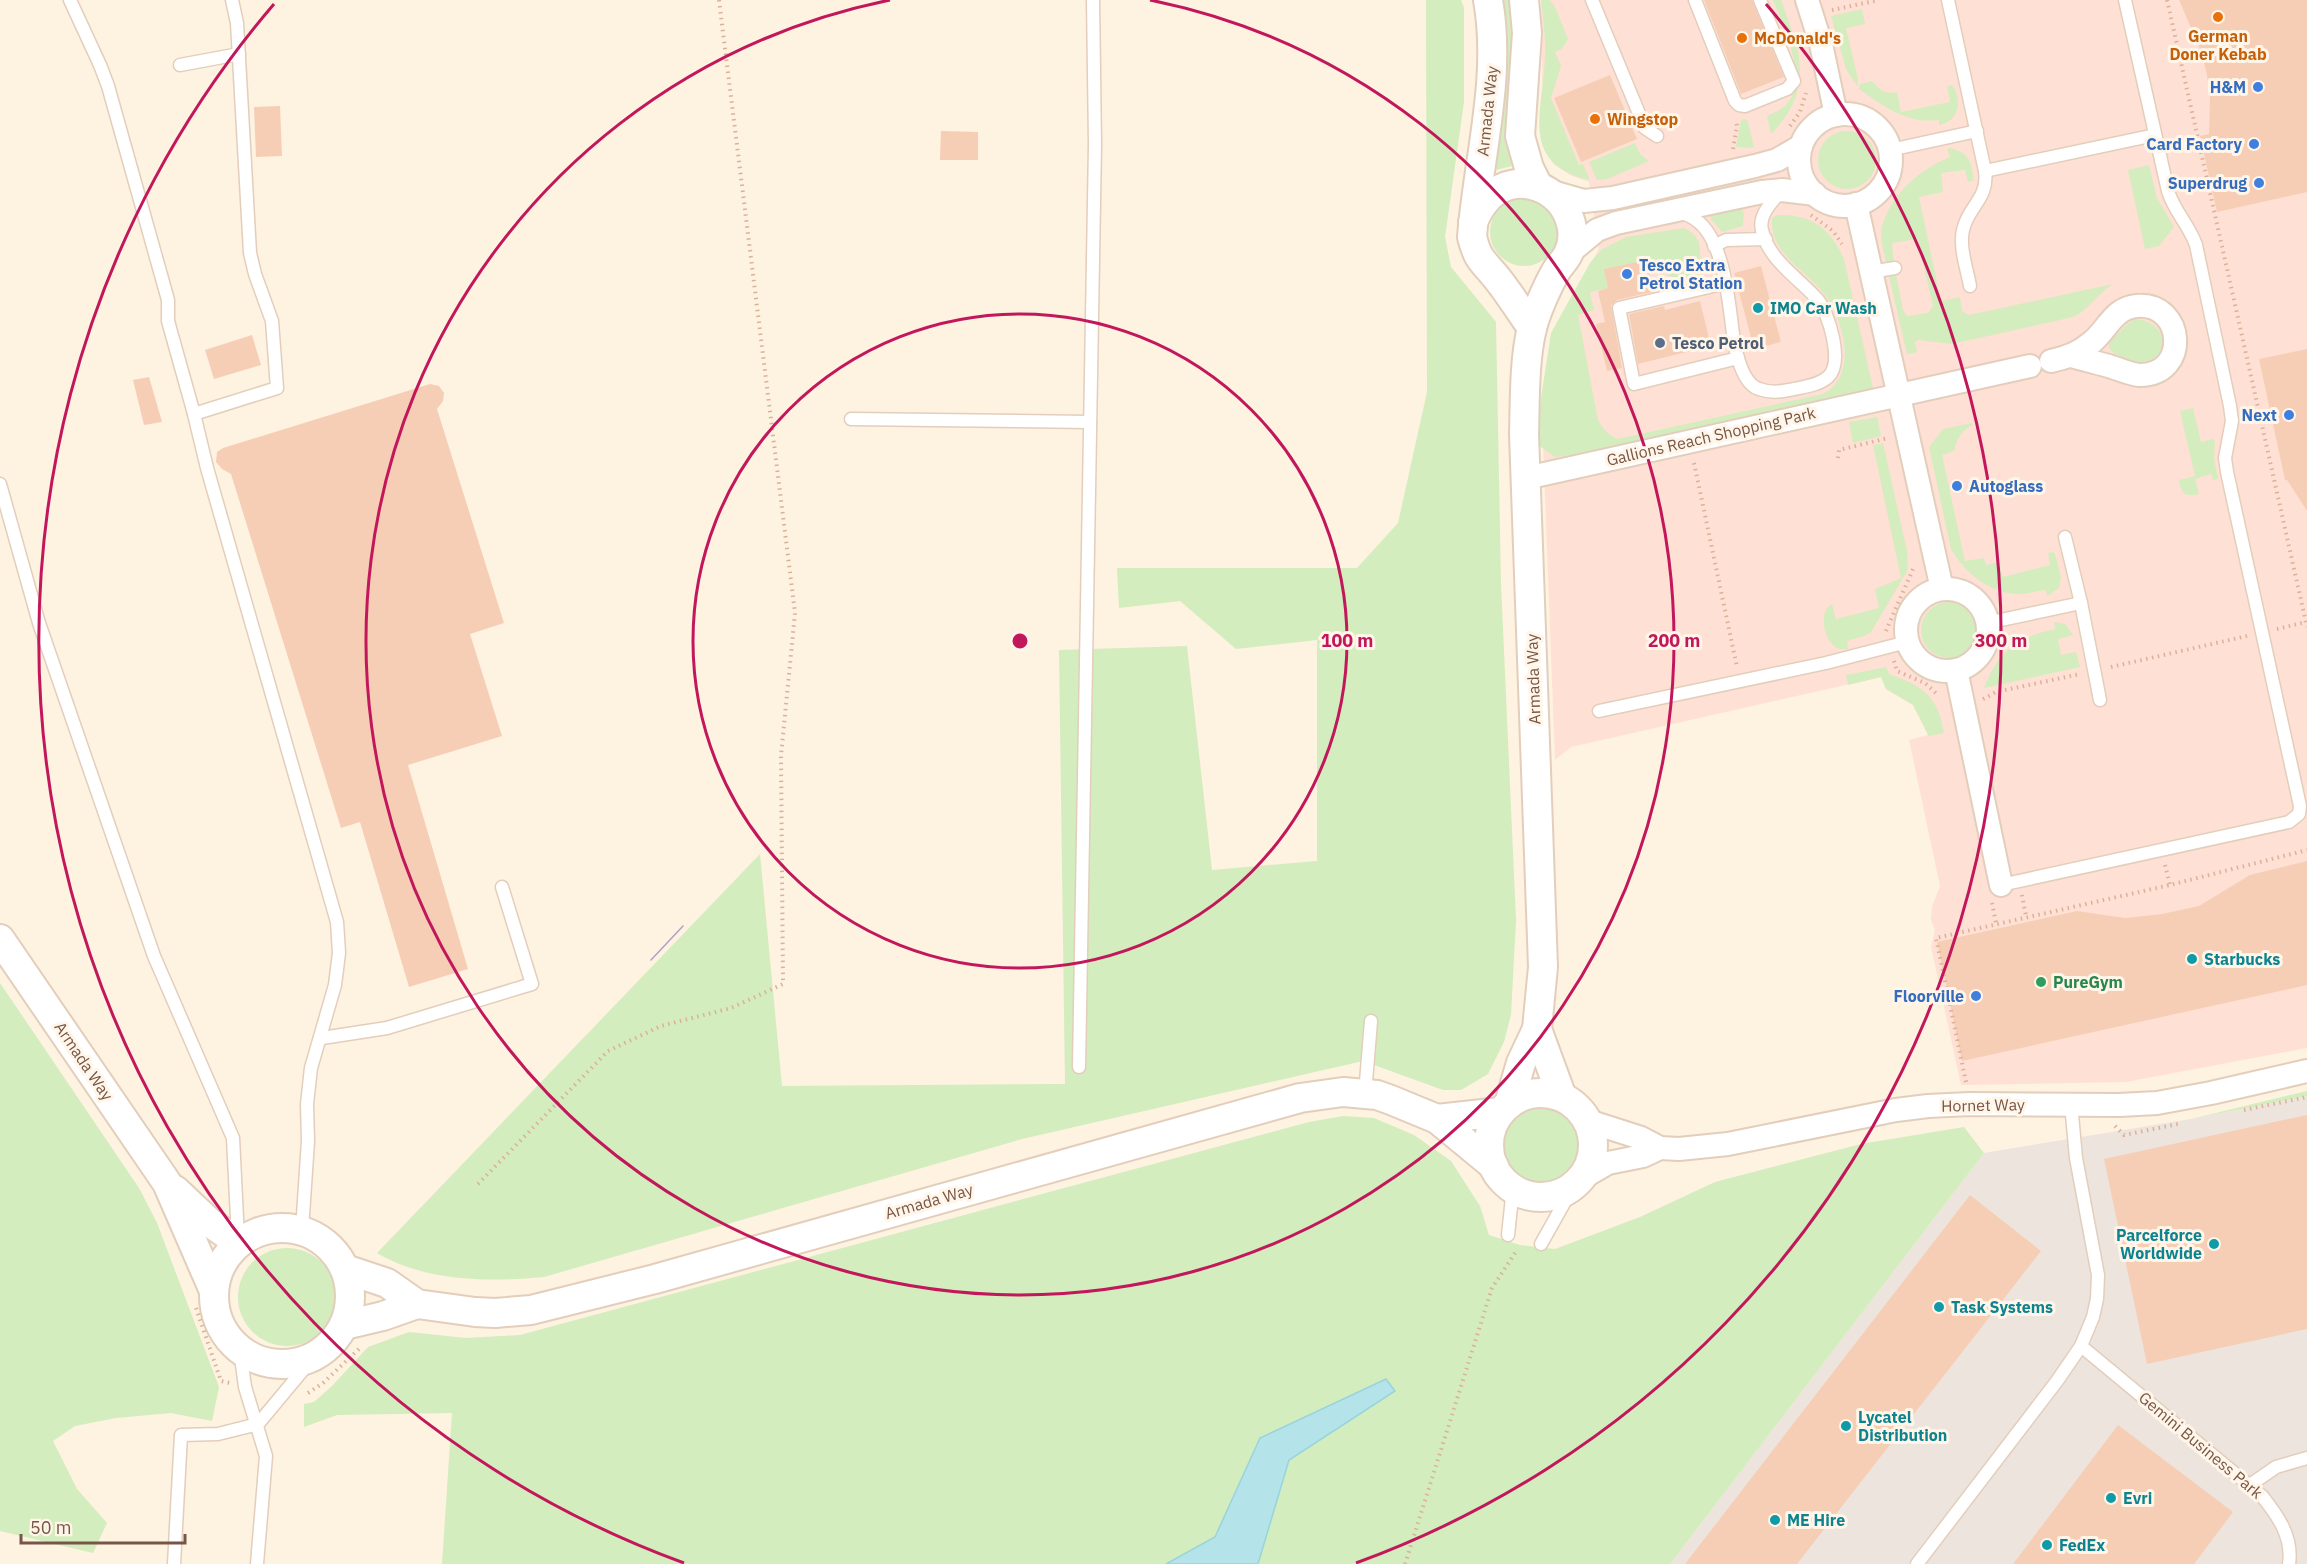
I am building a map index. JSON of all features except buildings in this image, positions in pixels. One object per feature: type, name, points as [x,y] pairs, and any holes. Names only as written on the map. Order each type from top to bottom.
[{"type":"street","name":"Armada Way","points":[[1488,0],[1493,43],[1492,76],[1472,237],[1476,252],[1484,266],[1496,276],[1532,328]]},
{"type":"street","name":"Armada Way","points":[[1513,1188],[1502,1179],[1494,1166],[1490,1153],[1490,1138],[1493,1124],[1505,1108],[1521,1063],[1537,1029],[1543,967],[1526,478],[1525,387],[1532,328],[1572,240],[1572,226],[1568,212],[1559,200],[1543,188],[1529,168],[1520,136],[1527,33],[1524,0]]},
{"type":"street","points":[[1807,0],[1821,44],[1836,114]]},
{"type":"street","points":[[1836,114],[1857,116],[1876,126],[1885,137],[1890,150],[1891,164],[1880,190],[1869,199],[1841,206],[1827,202],[1806,184],[1799,159],[1801,146],[1814,125],[1824,118],[1836,114]]},
{"type":"street","points":[[1473,222],[1480,207],[1491,194],[1506,186],[1522,183],[1584,201],[1613,198],[1755,166],[1776,160],[1801,146]]},
{"type":"street","points":[[1496,276],[1515,284],[1536,282],[1597,230],[1616,223],[1782,190],[1815,194]]},
{"type":"street","points":[[1856,204],[1942,589]]},
{"type":"street","name":"Gallions Reach Shopping Park","points":[[1526,478],[2051,361]]},
{"type":"street","points":[[1942,589],[1955,589],[1976,601],[1988,623],[1988,635],[1977,658],[1956,670],[1944,671],[1921,662],[1912,653],[1907,642],[1905,630],[1912,607],[1925,595],[1942,589]]},
{"type":"street","points":[[1956,670],[2001,885]]},
{"type":"street","name":"Armada Way","points":[[0,939],[167,1182],[214,1291]]},
{"type":"street","name":"Armada Way","points":[[1537,1029],[1562,1097]]},
{"type":"street","name":"Hornet Way","points":[[1588,1121],[1641,1138],[1660,1148],[1679,1149],[1728,1144],[1896,1110],[1970,1104],[2157,1103],[2307,1071]]},
{"type":"street","name":"Armada Way","points":[[345,1269],[387,1283],[417,1304],[475,1312],[531,1310],[655,1279],[1300,1098],[1343,1092],[1391,1100],[1437,1119],[1494,1166]]},
{"type":"street","name":"Armada Way","points":[[1437,1119],[1505,1108],[1521,1097],[1535,1093],[1549,1093],[1562,1097],[1577,1107],[1588,1121]]},
{"type":"street","points":[[1513,1188],[1536,1197],[1549,1197],[1562,1193],[1577,1183],[1591,1161],[1593,1141],[1588,1121]]},
{"type":"street","name":"Hornet Way","points":[[1577,1183],[1608,1163],[1643,1156],[1660,1148]]},
{"type":"street","name":"Armada Way","points":[[167,1182],[209,1222],[239,1243]]},
{"type":"street","name":"Armada Way","points":[[285,1227],[302,1230],[320,1238],[335,1252],[345,1269],[351,1297],[345,1325],[332,1344],[313,1358],[288,1364],[263,1362],[240,1350],[228,1338],[219,1323],[214,1291],[221,1264],[239,1243],[269,1228],[285,1227]]},
{"type":"street","name":"Armada Way","points":[[345,1325],[383,1316],[417,1304]]},
{"type":"lane","points":[[70,0],[108,86],[168,300],[168,321],[207,468],[337,922],[339,937],[336,978],[322,1038],[311,1068],[307,1104],[308,1141],[302,1230]]},
{"type":"lane","points":[[194,414],[277,388],[272,321],[250,253],[237,23],[232,0]]},
{"type":"lane","points":[[1079,1067],[1095,144],[1094,0]]},
{"type":"lane","points":[[1592,0],[1645,128],[1657,136]]},
{"type":"lane","points":[[1695,0],[1735,101],[1745,106],[1787,89],[1794,81],[1760,0]]},
{"type":"lane","points":[[1948,0],[1987,184],[1966,219],[1962,233],[1970,286]]},
{"type":"lane","points":[[2001,885],[2272,826],[2295,819],[2299,814],[2300,806],[2260,633],[2227,472],[2226,446],[2232,421],[2196,245],[2191,231],[2173,206],[2125,0]]},
{"type":"lane","points":[[180,65],[239,54]]},
{"type":"lane","points":[[1890,150],[1977,131]]},
{"type":"lane","points":[[1985,171],[2155,135]]},
{"type":"lane","points":[[1677,210],[1698,221],[1714,246],[1726,284],[1741,368],[1755,388],[1772,393],[1818,383],[1830,375],[1836,361],[1826,314],[1819,301],[1783,266],[1770,249],[1761,230],[1762,216],[1782,190]]},
{"type":"lane","points":[[1714,246],[1726,240],[1766,239]]},
{"type":"lane","points":[[1870,272],[1895,268]]},
{"type":"lane","points":[[1726,284],[1619,308],[1634,384],[1738,358]]},
{"type":"lane","points":[[851,419],[1090,422]]},
{"type":"lane","points":[[0,484],[39,623],[154,956],[233,1138],[239,1243]]},
{"type":"lane","points":[[2065,537],[2100,700]]},
{"type":"lane","points":[[1988,623],[2081,603]]},
{"type":"lane","points":[[1599,711],[1826,663],[1907,642]]},
{"type":"lane","points":[[322,1038],[387,1028],[532,984],[502,887]]},
{"type":"lane","points":[[1365,1094],[1371,1021]]},
{"type":"lane","points":[[1917,1564],[2032,1415],[2081,1346],[2093,1317],[2098,1275],[2076,1158],[2070,1104]]},
{"type":"lane","points":[[1541,1244],[1577,1183]]},
{"type":"lane","points":[[1508,1235],[1513,1188]]},
{"type":"lane","name":"Gemini Business Park","points":[[2081,1346],[2262,1496],[2284,1527],[2288,1542],[2289,1564]]},
{"type":"lane","points":[[240,1350],[245,1387],[266,1456],[257,1564]]},
{"type":"lane","points":[[174,1564],[181,1435],[218,1434],[258,1424],[313,1358]]},
{"type":"lane","points":[[2250,1485],[2276,1467],[2307,1458]]},
{"type":"path","points":[[478,1184],[608,1052],[662,1026],[731,1008],[783,984],[781,756],[795,613],[719,0]]},
{"type":"path","points":[[1828,11],[1879,0]]},
{"type":"path","points":[[2167,0],[2307,627]]},
{"type":"path","points":[[1838,459],[1839,450],[1894,436]]},
{"type":"path","points":[[1693,456],[1740,681]]},
{"type":"path","points":[[1886,630],[1893,617]]},
{"type":"path","points":[[1980,701],[1996,692],[2306,622]]},
{"type":"path","points":[[1897,671],[1925,684],[1942,699]]},
{"type":"path","points":[[1970,1104],[1936,938],[2170,885],[2307,850]]},
{"type":"path","points":[[1405,1564],[1492,1288],[1520,1245]]},
{"type":"path","points":[[306,1394],[323,1383],[358,1349],[368,1343]]},
{"type":"shaded area","points":[[1541,0],[2307,0],[2307,1048],[2126,1082],[1961,1085],[1931,947],[1935,930],[1931,920],[1932,907],[1940,886],[1909,740],[1928,735],[1913,705],[1886,689],[1881,677],[1571,747],[1555,760],[1543,444],[1561,316],[1599,249],[1589,182],[1572,176],[1554,164],[1543,146]]},
{"type":"shaded area","points":[[2307,1096],[2307,1564],[1670,1564],[1984,1153],[2191,1119]]},
{"type":"green space","points":[[1426,0],[1461,0],[1464,8],[1464,102],[1445,237],[1451,267],[1496,322],[1501,584],[1516,920],[1511,1015],[1504,1042],[1488,1074],[1461,1090],[1443,1090],[1363,1061],[1022,1139],[544,1277],[480,1279],[437,1275],[396,1263],[377,1253],[760,854],[782,1086],[1065,1084],[1059,650],[1187,646],[1212,870],[1317,861],[1317,640],[1236,649],[1180,601],[1119,608],[1117,568],[1357,568],[1398,523],[1427,392]]},
{"type":"green space","points":[[1500,0],[1509,0],[1514,41],[1516,165],[1492,171]]},
{"type":"green space","points":[[1541,0],[1550,0],[1555,7],[1568,39],[1562,49],[1555,52],[1561,66],[1551,98],[1579,165],[1583,164],[1590,180],[1567,172],[1552,161],[1543,148],[1540,114],[1545,48]]},
{"type":"green space","points":[[1773,0],[1781,0],[1794,37],[1800,70],[1799,86],[1794,101],[1771,134],[1767,116],[1781,109],[1790,100],[1796,74],[1791,48]]},
{"type":"green space","points":[[1862,9],[1865,24],[1846,28],[1858,79],[1857,86],[1846,69],[1831,16]]},
{"type":"green space","points":[[1872,81],[1883,91],[1897,92],[1901,112],[1950,102],[1947,86],[1952,85],[1957,97],[1957,110],[1951,120],[1939,125],[1939,120],[1927,121],[1906,117],[1887,108],[1859,89],[1860,84]]},
{"type":"green space","points":[[1741,120],[1748,121],[1754,148],[1736,147]]},
{"type":"green space","points":[[1841,131],[1853,131],[1868,139],[1876,154],[1876,166],[1868,181],[1853,189],[1841,189],[1826,181],[1818,166],[1818,154],[1826,139]]},
{"type":"green space","points":[[1635,143],[1640,154],[1649,161],[1607,179],[1597,180],[1589,162]]},
{"type":"green space","points":[[1950,148],[1966,155],[1974,180],[1968,182],[1965,170],[1941,173],[1943,192],[1919,197],[1941,301],[1960,297],[1962,311],[1969,315],[2113,284],[2073,317],[1952,344],[1918,340],[1915,342],[1917,352],[1907,354],[1889,276],[1896,275],[1903,310],[1907,316],[1928,313],[1933,306],[1918,241],[1916,239],[1892,243],[1894,262],[1886,263],[1881,230],[1887,214],[1900,193],[1928,168],[1950,157],[1947,149]]},
{"type":"green space","points":[[2149,165],[2157,198],[2174,227],[2159,246],[2145,249],[2128,170]]},
{"type":"green space","points":[[1517,198],[1531,198],[1543,203],[1553,213],[1558,232],[1553,251],[1543,261],[1531,266],[1517,266],[1505,261],[1495,251],[1490,239],[1490,225],[1495,213],[1505,203]]},
{"type":"green space","points":[[1741,208],[1744,213],[1743,226],[1722,232],[1710,218],[1713,213]]},
{"type":"green space","points":[[1777,215],[1810,220],[1826,231],[1839,248],[1844,259],[1873,388],[1572,455],[1555,457],[1538,445],[1539,411],[1551,333],[1590,263],[1601,250],[1626,237],[1684,228],[1693,233],[1699,242],[1701,263],[1697,275],[1683,279],[1663,273],[1646,260],[1605,269],[1608,288],[1590,292],[1594,310],[1578,315],[1598,420],[1611,435],[1617,439],[1823,394],[1834,386],[1841,375],[1844,363],[1845,350],[1839,323],[1821,289],[1793,263],[1777,243],[1772,218]]},
{"type":"green space","points":[[2135,319],[2149,323],[2158,329],[2162,338],[2157,355],[2149,360],[2138,362],[2114,353],[2109,348],[2109,343]]},
{"type":"green space","points":[[2193,408],[2201,442],[2213,439],[2215,441],[2214,458],[2218,479],[2213,480],[2211,474],[2195,479],[2199,494],[2190,495],[2181,489],[2179,480],[2195,476],[2180,411]]},
{"type":"green space","points":[[1877,417],[1881,436],[1853,443],[1849,422]]},
{"type":"green space","points":[[1972,423],[1973,425],[1960,435],[1954,451],[1942,455],[1965,561],[1984,558],[1986,565],[1998,562],[2003,577],[2050,565],[2048,553],[2053,552],[2061,577],[2059,588],[2047,596],[2046,590],[2017,594],[1997,590],[1970,573],[1951,549],[1929,447],[1943,429]]},
{"type":"green space","points":[[1883,443],[1907,551],[1908,567],[1871,632],[1847,641],[1848,649],[1839,649],[1830,642],[1825,630],[1824,618],[1828,607],[1832,604],[1836,619],[1879,608],[1875,589],[1901,578],[1873,445]]},
{"type":"green space","points":[[1949,602],[1960,604],[1969,610],[1975,619],[1977,630],[1975,641],[1969,650],[1960,656],[1949,658],[1938,656],[1929,650],[1923,641],[1921,630],[1923,619],[1929,610],[1938,604]]},
{"type":"green space","points":[[2054,622],[2065,624],[2073,635],[2058,639],[2061,655],[2076,652],[2080,667],[1984,688],[2003,655],[2030,636],[2055,629]]},
{"type":"green space","points":[[1886,667],[1889,674],[1911,683],[1927,694],[1938,710],[1944,733],[1929,736],[1913,705],[1886,689],[1881,677],[1848,685],[1846,675]]},
{"type":"green space","points":[[0,983],[139,1188],[157,1223],[219,1387],[212,1421],[171,1413],[116,1418],[75,1426],[53,1441],[77,1489],[107,1523],[93,1553],[0,1531]]},
{"type":"green space","points":[[2307,1091],[2307,1096],[2191,1119]]},
{"type":"green space","points":[[1542,1107],[1556,1110],[1569,1118],[1577,1131],[1580,1145],[1577,1159],[1569,1172],[1556,1180],[1542,1183],[1528,1180],[1515,1172],[1507,1159],[1504,1145],[1507,1131],[1515,1118],[1528,1110]]},
{"type":"green space","points":[[1343,1116],[1374,1118],[1414,1135],[1451,1161],[1480,1206],[1489,1235],[1520,1245],[1555,1249],[1640,1217],[1715,1182],[1861,1144],[1964,1127],[1984,1153],[1670,1564],[1258,1564],[1289,1460],[1394,1392],[1260,1438],[1215,1537],[1166,1564],[442,1564],[452,1413],[337,1415],[304,1427],[304,1404],[314,1402],[332,1386],[368,1347],[409,1332],[466,1338],[520,1335],[1309,1122]]},
{"type":"green space","points":[[287,1248],[306,1252],[322,1262],[332,1278],[336,1297],[332,1316],[322,1332],[306,1342],[287,1346],[268,1342],[252,1332],[242,1316],[238,1297],[242,1278],[252,1262],[268,1252]]},
{"type":"water","points":[[1386,1379],[1395,1391],[1289,1460],[1258,1564],[1166,1564],[1215,1537],[1260,1438]]},
{"type":"tram line","points":[[651,960],[683,926]]},
{"type":"place","name":"German Doner Kebab","points":[[2218,17]]},
{"type":"place","name":"McDonald's","points":[[1742,38]]},
{"type":"place","name":"H&M","points":[[2258,87]]},
{"type":"place","name":"Wingstop","points":[[1595,119]]},
{"type":"place","name":"Card Factory","points":[[2254,144]]},
{"type":"place","name":"Superdrug","points":[[2259,183]]},
{"type":"place","name":"Tesco Extra Petrol Station","points":[[1627,274]]},
{"type":"place","name":"IMO Car Wash","points":[[1758,308]]},
{"type":"place","name":"Tesco Petrol","points":[[1660,343]]},
{"type":"place","name":"Next","points":[[2289,415]]},
{"type":"place","name":"Autoglass","points":[[1957,486]]},
{"type":"place","name":"Starbucks","points":[[2192,959]]},
{"type":"place","name":"PureGym","points":[[2041,982]]},
{"type":"place","name":"Floorville","points":[[1976,996]]},
{"type":"place","name":"Parcelforce Worldwide","points":[[2214,1244]]},
{"type":"place","name":"Task Systems","points":[[1939,1307]]},
{"type":"place","name":"Lycatel Distribution","points":[[1846,1426]]},
{"type":"place","name":"Evri","points":[[2111,1498]]},
{"type":"place","name":"ME Hire","points":[[1775,1520]]},
{"type":"place","name":"FedEx","points":[[2047,1545]]}]
